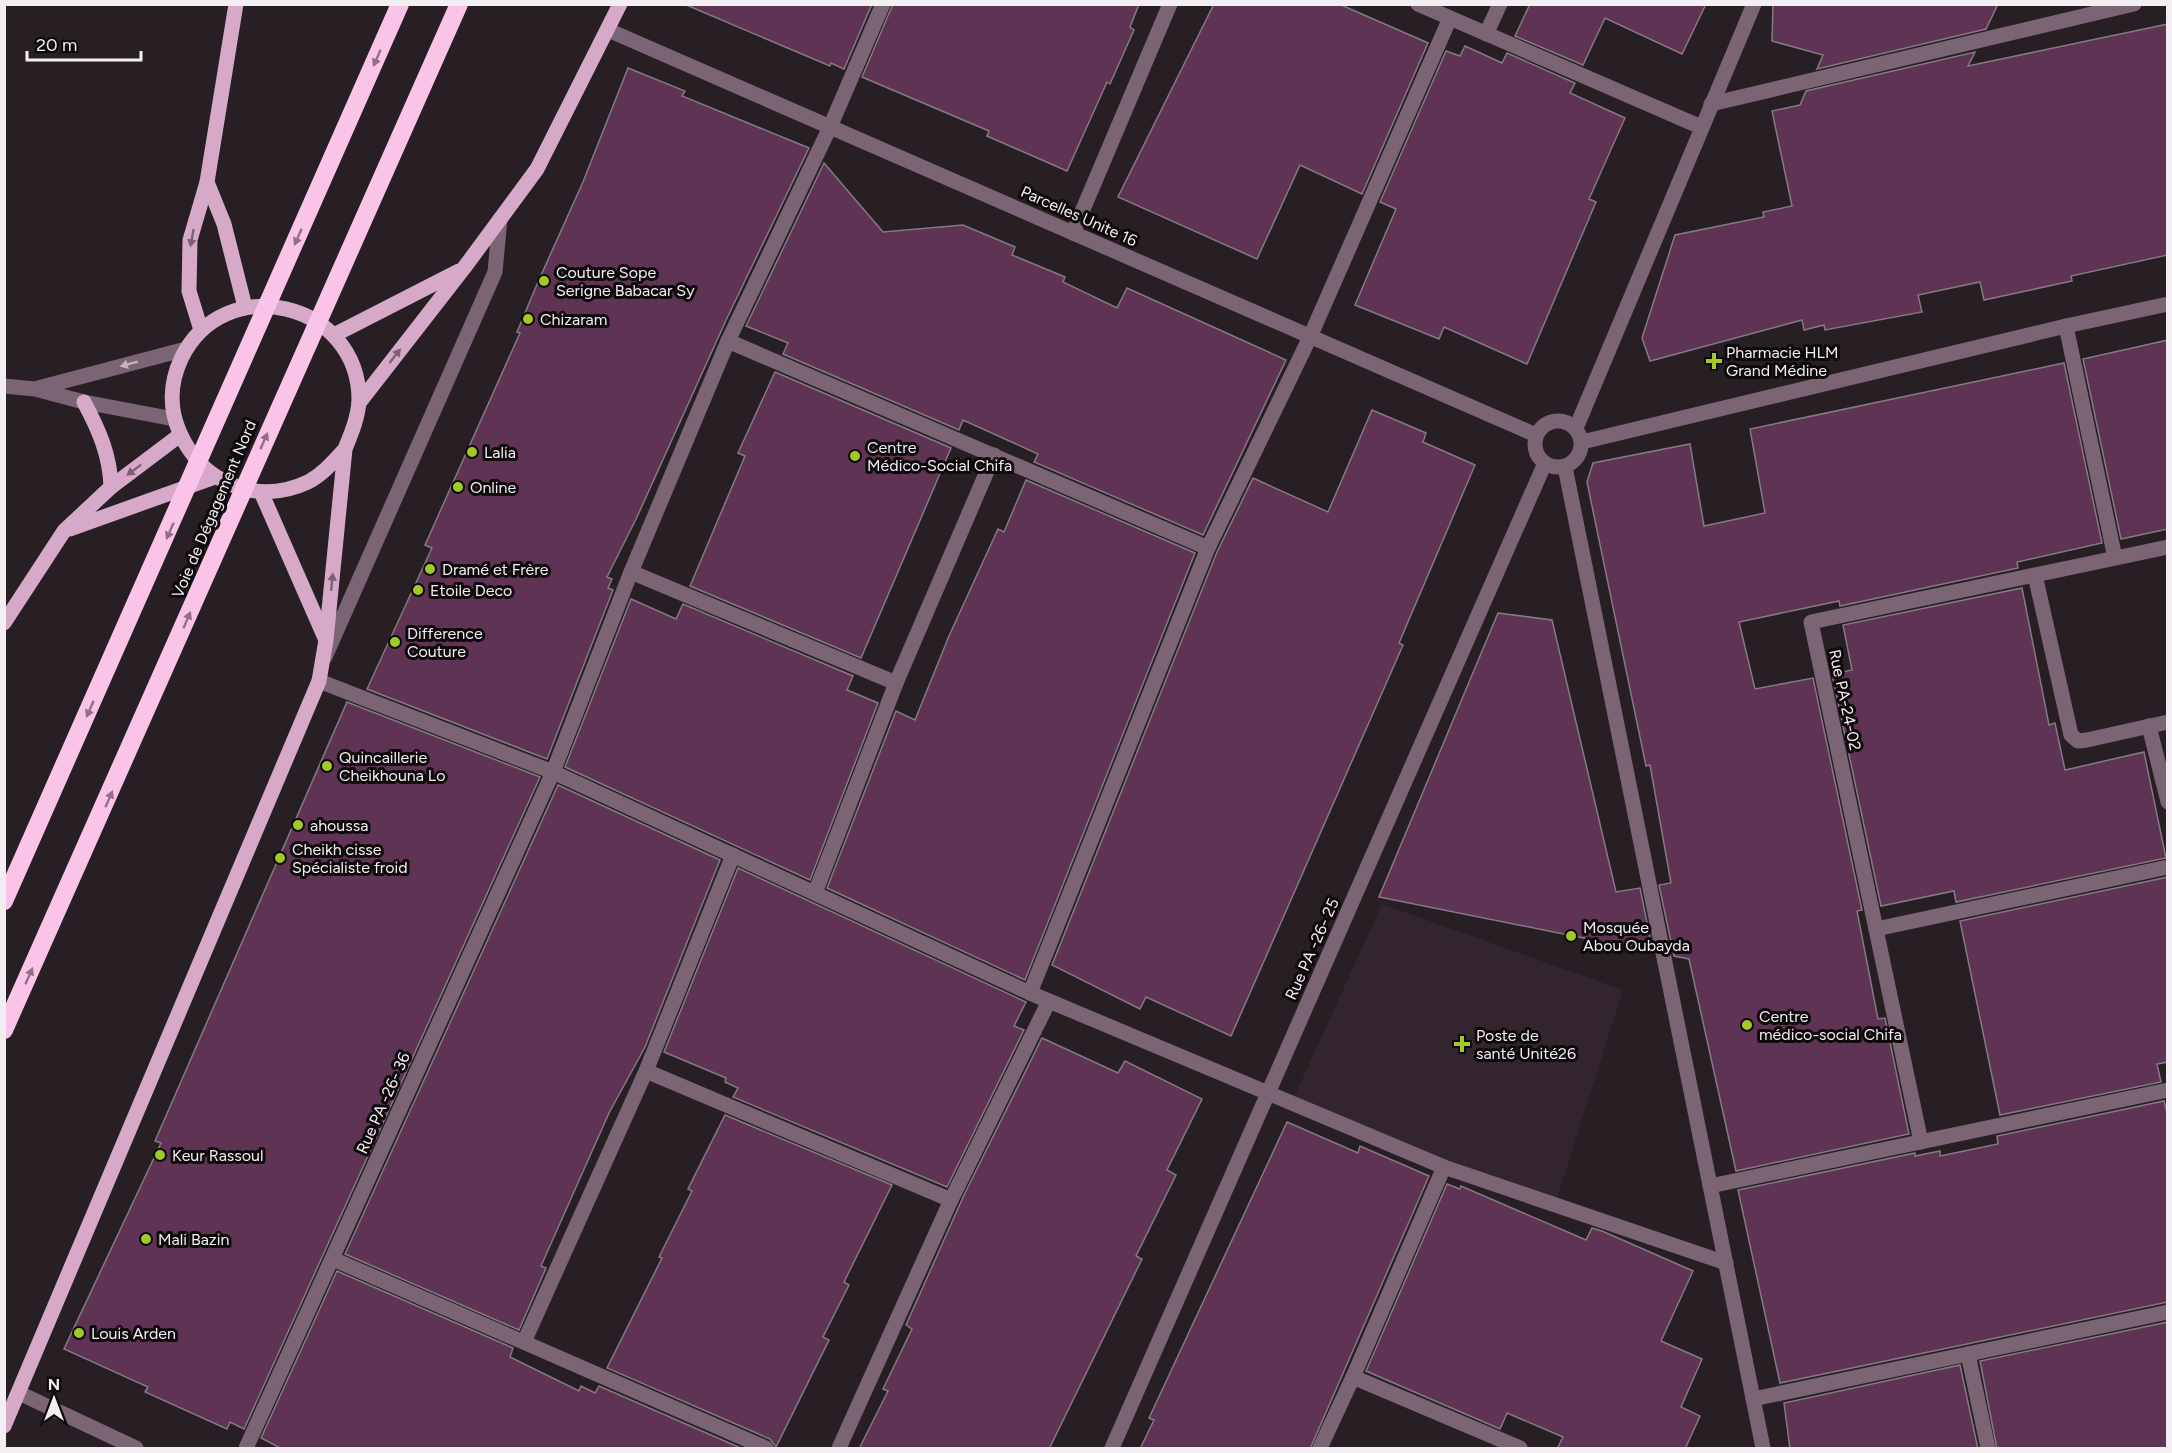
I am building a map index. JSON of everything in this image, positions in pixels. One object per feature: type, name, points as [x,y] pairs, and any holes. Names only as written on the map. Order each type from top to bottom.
[{"type":"highway","name":"Voie de Dégagement Nord","points":[[4,901],[400,4]]},
{"type":"highway","name":"Voie de Dégagement Nord","points":[[4,1030],[459,4]]},
{"type":"main road","points":[[201,330],[189,291],[190,240],[207,182],[236,4]]},
{"type":"main road","points":[[359,402],[464,268],[537,169],[620,4]]},
{"type":"main road","points":[[207,182],[224,224],[245,307]]},
{"type":"main road","points":[[334,335],[464,268]]},
{"type":"main road","points":[[4,1426],[319,681],[322,665],[345,449],[354,427],[359,402],[357,378],[348,356],[334,335],[316,320],[293,310],[269,306],[245,307],[222,316],[201,330],[186,349],[176,371],[173,387],[174,419],[180,435],[196,462],[215,477],[237,488],[261,492],[285,490],[309,481],[329,467],[345,449]]},
{"type":"main road","points":[[84,402],[99,429],[106,452],[111,488]]},
{"type":"main road","points":[[4,623],[64,531],[111,488],[180,435]]},
{"type":"main road","points":[[64,531],[215,477]]},
{"type":"main road","points":[[261,492],[326,640]]},
{"type":"street","name":"Rue PA -26- 36","points":[[246,1449],[553,772],[631,572],[728,341],[830,127],[883,4]]},
{"type":"street","points":[[1073,233],[1170,4]]},
{"type":"street","points":[[1418,4],[1701,127]]},
{"type":"street","points":[[1486,34],[1500,4]]},
{"type":"street","points":[[1576,428],[1754,4]]},
{"type":"street","points":[[1711,104],[2098,8],[2134,4]]},
{"type":"street","points":[[1030,993],[1208,548],[1310,337],[1450,18]]},
{"type":"street","name":"Parcelles Unite 16","points":[[608,30],[1536,435]]},
{"type":"street","points":[[322,665],[495,272],[500,219]]},
{"type":"street","points":[[1582,442],[2066,326],[2168,304]]},
{"type":"street","points":[[2066,326],[2115,558]]},
{"type":"street","points":[[728,341],[1208,548]]},
{"type":"street","points":[[35,388],[186,349]]},
{"type":"street","points":[[4,386],[35,388],[84,402],[174,419]]},
{"type":"street","points":[[1550,422],[1568,422],[1576,428],[1582,442],[1574,462],[1555,467],[1545,463],[1538,456],[1534,446],[1536,435],[1542,426],[1550,422]]},
{"type":"street","points":[[815,893],[896,683],[994,454]]},
{"type":"street","name":"Rue PA -26- 25","points":[[1112,1449],[1545,463]]},
{"type":"street","points":[[1565,466],[1763,1449]]},
{"type":"street","name":"Rue PA-24-02","points":[[1921,1142],[1811,622],[2168,547]]},
{"type":"street","points":[[631,572],[896,683]]},
{"type":"street","points":[[2035,575],[2071,735],[2078,741],[2087,741],[2168,722]]},
{"type":"street","points":[[319,681],[553,772],[1030,993],[1444,1167],[1726,1263]]},
{"type":"street","points":[[2149,726],[2168,802]]},
{"type":"street","points":[[524,1342],[646,1071],[733,855]]},
{"type":"street","points":[[1876,929],[2168,867]]},
{"type":"street","points":[[839,1449],[951,1200],[1049,1001]]},
{"type":"street","points":[[646,1071],[951,1200]]},
{"type":"street","points":[[1710,1186],[2168,1090]]},
{"type":"street","points":[[1320,1449],[1444,1167]]},
{"type":"street","points":[[333,1258],[766,1449]]},
{"type":"street","points":[[1753,1399],[2168,1312]]},
{"type":"street","points":[[1968,1354],[1988,1449]]},
{"type":"street","points":[[1353,1377],[1520,1449]]},
{"type":"street","points":[[19,1393],[136,1449]]},
{"type":"shaded area","name":"Poste de santé Unité26","points":[[1382,904],[1623,990],[1555,1205],[1294,1097]]},
{"type":"building","points":[[684,4],[872,4],[844,69],[831,63],[830,66]]},
{"type":"building","points":[[893,4],[1139,4],[1130,27],[1134,30],[1110,84],[1107,82],[1067,171],[987,136],[989,131],[862,77]]},
{"type":"building","points":[[1214,4],[1339,4],[1428,43],[1362,194],[1300,165],[1257,259],[1118,197]]},
{"type":"building","points":[[1530,4],[1706,4],[1682,54],[1605,18],[1583,65],[1515,36]]},
{"type":"building","points":[[1773,4],[1998,4],[1986,29],[1817,69],[1823,55],[1772,41]]},
{"type":"building","points":[[2168,24],[2168,255],[2071,276],[2072,281],[1984,300],[1980,282],[1918,295],[1922,312],[1825,330],[1824,325],[1804,330],[1802,320],[1650,361],[1642,338],[1675,235],[1764,217],[1763,212],[1792,206],[1772,111],[1800,105],[1806,91],[1975,52],[1968,66]]},
{"type":"building","points":[[1465,46],[1502,63],[1507,53],[1575,83],[1570,93],[1625,118],[1589,199],[1596,202],[1527,364],[1444,327],[1439,339],[1355,305],[1396,209],[1380,202],[1446,51],[1460,56]]},
{"type":"building","points":[[628,68],[685,91],[682,96],[809,148],[607,577],[612,579],[608,588],[613,590],[547,759],[367,689],[432,548],[425,545],[520,333],[517,332],[583,182]]},
{"type":"building","points":[[824,163],[883,232],[963,225],[1015,247],[1012,255],[1065,277],[1063,282],[1117,308],[1127,288],[1286,360],[1203,535],[1034,462],[1038,454],[963,420],[959,430],[783,354],[788,343],[746,326]]},
{"type":"building","points":[[2168,340],[2168,529],[2121,539],[2083,359]]},
{"type":"building","points":[[2064,363],[2102,543],[2017,562],[2018,568],[1840,606],[1839,601],[1739,622],[1755,689],[1813,678],[1862,910],[1857,911],[1878,1019],[1885,1018],[1909,1134],[1736,1171],[1689,959],[1674,956],[1659,885],[1671,883],[1650,765],[1646,766],[1587,482],[1593,463],[1690,444],[1704,526],[1765,513],[1750,429]]},
{"type":"building","points":[[775,372],[951,448],[861,658],[690,586],[745,456],[738,453]]},
{"type":"building","points":[[1372,410],[1426,433],[1423,442],[1475,465],[1399,643],[1403,645],[1231,1036],[1146,997],[1140,1009],[1052,965],[1217,552],[1253,478],[1328,512]]},
{"type":"building","points":[[1026,480],[1195,553],[1025,980],[827,888],[896,711],[915,720],[949,636],[998,529],[1004,532]]},
{"type":"building","points":[[2022,588],[2049,725],[2055,723],[2065,770],[2144,752],[2166,858],[1956,902],[1954,891],[1881,906],[1832,674],[1852,670],[1843,625]]},
{"type":"building","points":[[631,599],[676,619],[683,604],[853,676],[847,690],[878,703],[810,880],[565,767]]},
{"type":"building","points":[[1498,613],[1552,620],[1616,892],[1640,888],[1653,952],[1379,897]]},
{"type":"building","points":[[347,702],[540,777],[244,1429],[230,1422],[227,1429],[145,1392],[148,1387],[64,1349],[161,1143],[155,1141]]},
{"type":"building","points":[[558,785],[720,860],[645,1047],[609,1113],[541,1266],[546,1268],[519,1330],[345,1254]]},
{"type":"building","points":[[738,868],[1026,1002],[1014,1026],[1024,1030],[947,1187],[733,1097],[738,1088],[725,1082],[726,1078],[664,1052]]},
{"type":"building","points":[[2168,877],[2168,1062],[2157,1064],[2161,1082],[2000,1115],[1960,921]]},
{"type":"building","points":[[1042,1038],[1118,1073],[1125,1061],[1202,1099],[1167,1170],[1176,1175],[1136,1256],[1142,1259],[1049,1449],[859,1449],[888,1391],[883,1389],[912,1329],[906,1325],[964,1195]]},
{"type":"building","points":[[2164,1101],[2168,1117],[2168,1302],[1780,1383],[1738,1190],[1915,1153],[1915,1156],[1940,1151],[1940,1156],[1998,1144],[1997,1136]]},
{"type":"building","points":[[725,1115],[892,1185],[844,1282],[849,1285],[823,1337],[829,1340],[776,1447],[770,1439],[607,1368],[662,1258],[659,1257],[692,1191],[688,1189]]},
{"type":"building","points":[[1287,1122],[1358,1153],[1360,1146],[1429,1176],[1310,1449],[1140,1449],[1154,1420],[1149,1418]]},
{"type":"building","points":[[1447,1184],[1460,1189],[1461,1186],[1586,1240],[1592,1228],[1602,1231],[1693,1271],[1661,1341],[1702,1359],[1681,1407],[1700,1416],[1685,1449],[1557,1449],[1563,1437],[1507,1413],[1500,1429],[1366,1371]]},
{"type":"building","points":[[337,1271],[513,1348],[510,1357],[579,1391],[581,1386],[595,1393],[599,1386],[743,1449],[282,1449],[261,1438]]},
{"type":"building","points":[[2168,1322],[2168,1449],[1997,1449],[1980,1361]]},
{"type":"building","points":[[1960,1365],[1978,1449],[1790,1449],[1784,1403]]},
{"type":"place","name":"Couture Sope Serigne Babacar Sy","points":[[544,281]]},
{"type":"place","name":"Chizaram","points":[[528,319]]},
{"type":"place","name":"Pharmacie HLM Grand Médine","points":[[1714,361]]},
{"type":"place","name":"Lalia","points":[[472,452]]},
{"type":"place","name":"Centre Médico-Social Chifa","points":[[855,456]]},
{"type":"place","name":"Online","points":[[458,487]]},
{"type":"place","name":"Dramé et Frère","points":[[430,569]]},
{"type":"place","name":"Etoile Deco","points":[[418,590]]},
{"type":"place","name":"Difference Couture","points":[[395,642]]},
{"type":"place","name":"Quincaillerie Cheikhouna Lo","points":[[327,766]]},
{"type":"place","name":"ahoussa","points":[[298,825]]},
{"type":"place","name":"Cheikh cisse Spécialiste froid","points":[[280,858]]},
{"type":"place","name":"Mosquée Abou Oubayda","points":[[1571,936]]},
{"type":"place","name":"Centre médico-social Chifa","points":[[1747,1025]]},
{"type":"place","name":"Poste de santé Unité26","points":[[1462,1044]]},
{"type":"place","name":"Keur Rassoul","points":[[160,1155]]},
{"type":"place","name":"Mali Bazin","points":[[146,1239]]},
{"type":"place","name":"Louis Arden","points":[[79,1333]]}]
